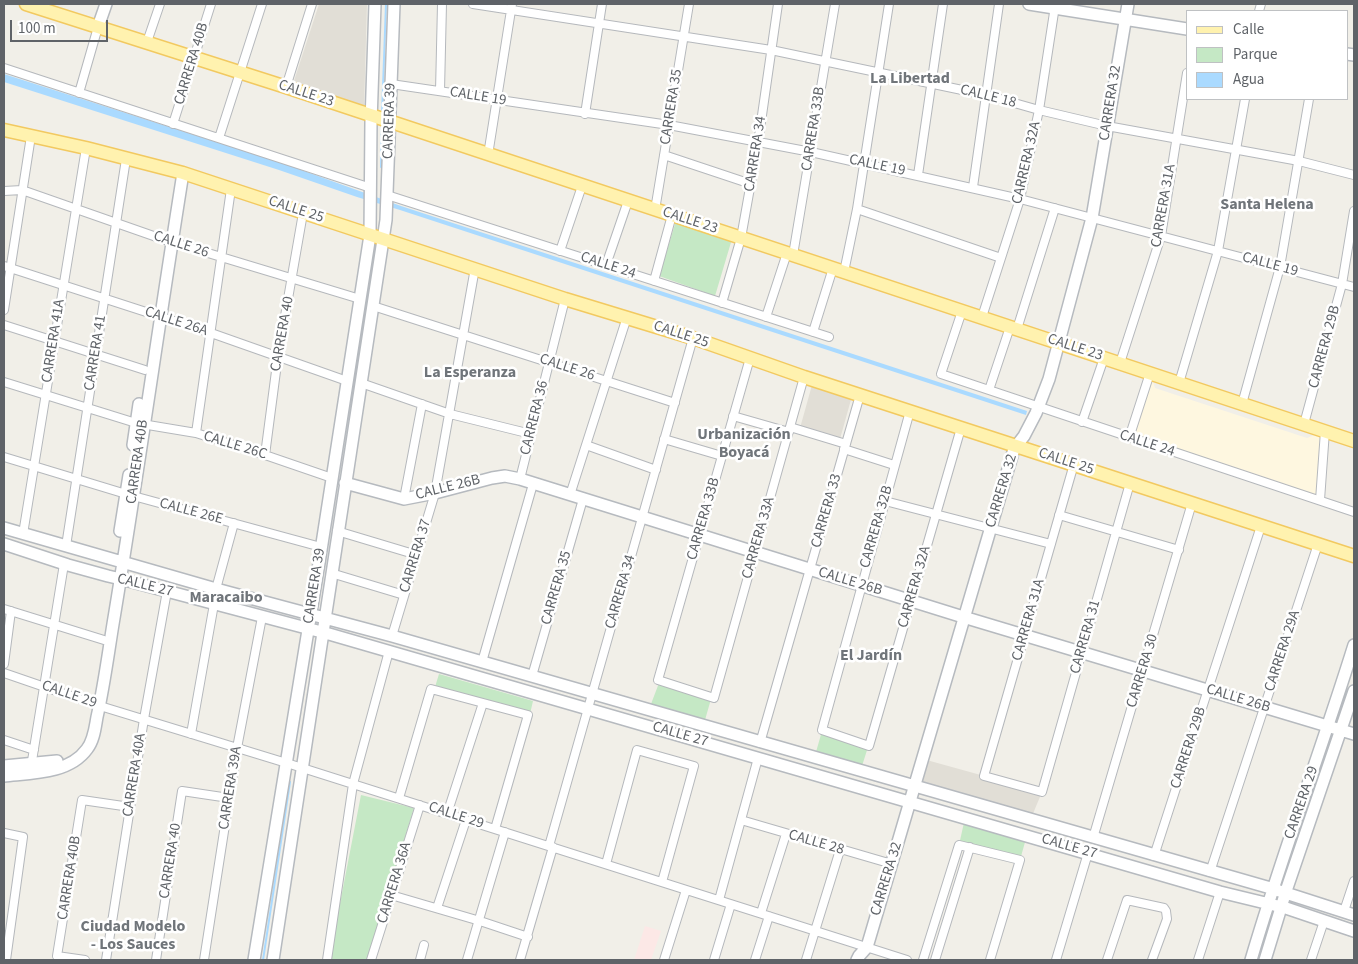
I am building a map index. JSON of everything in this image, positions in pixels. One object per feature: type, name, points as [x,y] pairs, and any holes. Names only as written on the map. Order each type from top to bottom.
[{"type":"main road","name":"CALLE 23","points":[[26,4],[47,7],[98,27],[286,87],[1354,441]]},
{"type":"main road","points":[[98,27],[106,4]]},
{"type":"main road","name":"CARRERA 39","points":[[273,960],[383,239],[387,200],[380,119],[375,4]]},
{"type":"main road","name":"CARRERA 39","points":[[254,960],[370,235],[371,199],[380,119],[391,84],[394,4]]},
{"type":"main road","points":[[1029,4],[1055,6],[1186,29]]},
{"type":"main road","name":"CARRERA 32","points":[[857,960],[866,947],[892,864],[1014,449],[1029,427],[1049,379],[1092,218],[1128,4]]},
{"type":"main road","name":"CALLE 25","points":[[4,130],[86,148],[180,172],[565,299],[693,338],[804,377],[1354,556]]},
{"type":"main road","name":"CARRERA 40B","points":[[97,705],[180,172]]},
{"type":"main road","name":"CARRERA 39","points":[[371,199],[383,239]]},
{"type":"main road","name":"CARRERA 40B","points":[[140,423],[145,370],[158,316]]},
{"type":"main road","name":"CALLE 26B","points":[[345,483],[404,499],[436,493],[492,478],[504,476],[520,479],[964,617],[1354,734]]},
{"type":"main road","name":"CALLE 27","points":[[4,528],[216,589],[532,676],[1286,893],[1349,913]]},
{"type":"main road","name":"CALLE 27","points":[[4,544],[64,564],[323,632],[1220,892],[1268,903],[1354,931]]},
{"type":"main road","name":"CARRERA 40B","points":[[31,769],[64,766],[76,760],[93,736],[104,640],[117,578]]},
{"type":"main road","name":"CARRERA 29","points":[[1251,960],[1272,889],[1329,726],[1354,645]]},
{"type":"main road","name":"CARRERA 29","points":[[1265,960],[1281,907],[1354,692]]},
{"type":"main road","points":[[288,747],[296,755],[306,751]]},
{"type":"main road","points":[[4,766],[31,769]]},
{"type":"main road","points":[[4,776],[31,769]]},
{"type":"main road","points":[[283,778],[287,775],[295,776],[300,784]]},
{"type":"main road","points":[[866,947],[869,960]]},
{"type":"street","points":[[147,42],[160,4]]},
{"type":"street","name":"CARRERA 40B","points":[[173,124],[211,4]]},
{"type":"street","points":[[219,138],[262,4]]},
{"type":"street","points":[[286,87],[312,4]]},
{"type":"street","points":[[440,91],[442,4]]},
{"type":"street","name":"CALLE 18","points":[[473,4],[511,7],[771,50],[986,94],[1039,110],[1107,126],[1299,161],[1354,175]]},
{"type":"street","points":[[585,114],[602,4]]},
{"type":"street","name":"CARRERA 35","points":[[655,210],[689,4]]},
{"type":"street","name":"CARRERA 34","points":[[722,303],[741,238],[758,143],[778,4]]},
{"type":"street","name":"CARRERA 33B","points":[[766,317],[790,254],[811,152],[835,4]]},
{"type":"street","points":[[813,332],[838,270],[857,209],[889,4]]},
{"type":"street","points":[[918,175],[943,4]]},
{"type":"street","points":[[973,188],[999,4]]},
{"type":"street","name":"CARRERA 32A","points":[[982,317],[1020,199],[1039,110],[1055,6]]},
{"type":"street","points":[[488,155],[511,7]]},
{"type":"street","points":[[80,92],[98,27]]},
{"type":"street","points":[[4,68],[219,138],[371,199]]},
{"type":"street","name":"CARRERA 31A","points":[[1120,364],[1161,236],[1186,79]]},
{"type":"street","name":"CALLE 19","points":[[391,84],[669,125],[864,163],[1020,199],[1354,287]]},
{"type":"street","points":[[1180,383],[1218,251],[1245,100]]},
{"type":"street","points":[[1242,404],[1280,267],[1309,100]]},
{"type":"street","points":[[4,310],[7,267],[30,136]]},
{"type":"street","name":"CARRERA 41A","points":[[22,534],[86,148]]},
{"type":"street","points":[[664,155],[751,184]]},
{"type":"street","name":"CARRERA 41","points":[[66,546],[126,159]]},
{"type":"street","points":[[560,250],[582,186]]},
{"type":"street","points":[[196,433],[231,189]]},
{"type":"street","name":"CALLE 26","points":[[4,190],[22,190],[169,242],[360,299]]},
{"type":"street","name":"CALLE 24","points":[[387,200],[560,250],[829,337]]},
{"type":"street","points":[[606,265],[628,200]]},
{"type":"street","points":[[989,390],[1055,208]]},
{"type":"street","points":[[857,209],[1001,258]]},
{"type":"street","name":"CARRERA 29B","points":[[1304,424],[1342,284],[1354,211]]},
{"type":"street","name":"CARRERA 40","points":[[266,455],[278,356],[293,279],[303,213]]},
{"type":"street","points":[[654,281],[672,215]]},
{"type":"street","name":"CALLE 26A","points":[[7,267],[211,333],[347,381]]},
{"type":"street","name":"CARRERA 37","points":[[392,636],[436,493],[475,268]]},
{"type":"street","name":"CARRERA 36","points":[[520,479],[565,299]]},
{"type":"street","name":"CALLE 26","points":[[373,306],[675,403]]},
{"type":"street","name":"CALLE 24","points":[[962,311],[941,374],[989,390],[1037,410],[1082,422],[1354,512]]},
{"type":"street","points":[[570,495],[627,317]]},
{"type":"street","points":[[4,325],[145,370]]},
{"type":"street","name":"CARRERA 34","points":[[520,960],[528,937],[588,708],[693,338]]},
{"type":"street","name":"CARRERA 33B","points":[[714,698],[658,680],[750,358]]},
{"type":"street","points":[[1082,422],[1104,358]]},
{"type":"street","points":[[1129,438],[1150,373]]},
{"type":"street","name":"CARRERA 33A","points":[[714,698],[804,377]]},
{"type":"street","points":[[4,382],[88,409],[140,423]]},
{"type":"street","points":[[361,383],[450,414],[531,434]]},
{"type":"street","name":"CARRERA 33","points":[[760,743],[860,395]]},
{"type":"street","points":[[404,499],[422,404]]},
{"type":"street","name":"CARRERA 32B","points":[[869,746],[822,730],[910,411]]},
{"type":"street","points":[[733,416],[845,447],[894,465]]},
{"type":"street","name":"CALLE 26C","points":[[140,423],[196,433],[332,478]]},
{"type":"street","name":"CARRERA 32A","points":[[869,746],[961,428]]},
{"type":"street","points":[[1320,500],[1325,431]]},
{"type":"street","points":[[664,439],[722,456]]},
{"type":"street","points":[[586,445],[656,470]]},
{"type":"street","name":"CALLE 26E","points":[[4,457],[76,480],[321,547]]},
{"type":"street","name":"CARRERA 31A","points":[[1042,792],[984,776],[1074,464]]},
{"type":"street","name":"CARRERA 31","points":[[1042,792],[1130,483]]},
{"type":"street","points":[[482,662],[533,484]]},
{"type":"street","name":"CARRERA 35","points":[[532,676],[583,499]]},
{"type":"street","points":[[884,500],[1051,544]]},
{"type":"street","name":"CARRERA 30","points":[[1093,838],[1192,503]]},
{"type":"street","points":[[1059,515],[1179,550]]},
{"type":"street","points":[[216,589],[234,523]]},
{"type":"street","name":"CARRERA 29B","points":[[1154,856],[1261,526]]},
{"type":"street","points":[[338,531],[417,555]]},
{"type":"street","name":"CARRERA 29A","points":[[1210,872],[1318,544]]},
{"type":"street","points":[[31,769],[64,564]]},
{"type":"street","points":[[331,573],[404,595]]},
{"type":"street","name":"CARRERA 40A","points":[[106,960],[144,719],[167,591]]},
{"type":"street","points":[[191,734],[214,604]]},
{"type":"street","points":[[4,664],[7,610],[104,640]]},
{"type":"street","name":"CARRERA 39A","points":[[204,960],[237,748],[262,617]]},
{"type":"street","points":[[327,960],[353,784],[389,651]]},
{"type":"street","name":"CALLE 29","points":[[4,673],[97,705],[399,798],[907,960]]},
{"type":"street","points":[[399,798],[432,689],[528,716],[495,829]]},
{"type":"street","points":[[448,814],[483,703]]},
{"type":"street","points":[[4,740],[34,750]]},
{"type":"street","points":[[606,864],[637,750],[694,766],[662,882]]},
{"type":"street","points":[[719,900],[758,758]]},
{"type":"street","name":"CARRERA 40","points":[[156,960],[182,791],[229,798]]},
{"type":"street","name":"CARRERA 40B","points":[[85,960],[57,956],[82,800],[130,807]]},
{"type":"street","name":"CARRERA 36A","points":[[371,960],[420,805]]},
{"type":"street","points":[[437,908],[466,820]]},
{"type":"street","name":"CALLE 28","points":[[741,820],[892,864]]},
{"type":"street","points":[[467,960],[505,832]]},
{"type":"street","points":[[4,833],[23,837],[6,960]]},
{"type":"street","points":[[761,913],[786,834]]},
{"type":"street","points":[[923,960],[959,845],[1020,860],[990,960]]},
{"type":"street","points":[[935,960],[970,847]]},
{"type":"street","points":[[806,960],[840,850]]},
{"type":"street","points":[[1056,960],[1088,853]]},
{"type":"street","points":[[1349,913],[1354,882]]},
{"type":"street","points":[[664,960],[686,890]]},
{"type":"street","points":[[1198,960],[1220,892]]},
{"type":"street","points":[[391,895],[528,937]]},
{"type":"street","points":[[1107,960],[1127,900],[1164,908],[1167,919],[1152,960]]},
{"type":"street","points":[[714,960],[731,904]]},
{"type":"street","points":[[755,960],[769,916]]},
{"type":"street","points":[[1311,960],[1324,921]]},
{"type":"street","points":[[420,960],[424,945]]},
{"type":"shaded area","points":[[319,4],[367,4],[364,107],[293,84]]},
{"type":"shaded area","points":[[1150,373],[1155,388],[1307,438],[1325,431],[1320,500],[1129,438]]},
{"type":"shaded area","points":[[812,385],[852,396],[840,439],[800,428]]},
{"type":"shaded area","points":[[923,759],[1042,792],[1032,816],[915,787]]},
{"type":"shaded area","points":[[645,926],[661,931],[651,960],[634,960]]},
{"type":"green space","points":[[676,221],[732,239],[715,296],[659,276]]},
{"type":"green space","points":[[439,674],[533,701],[530,714],[435,687]]},
{"type":"green space","points":[[659,683],[711,699],[705,720],[651,704]]},
{"type":"green space","points":[[822,731],[868,747],[862,766],[816,752]]},
{"type":"green space","points":[[361,795],[414,808],[367,960],[329,960]]},
{"type":"green space","points":[[965,818],[1027,835],[1020,860],[959,845]]},
{"type":"water","points":[[4,74],[282,163],[401,206],[1027,411],[1026,415],[279,170],[4,82]]},
{"type":"waterway","points":[[382,114],[386,4]]},
{"type":"waterway","points":[[381,167],[382,124]]},
{"type":"waterway","points":[[263,960],[290,782]]},
{"type":"district","name":"La Libertad","points":[[910,79]]},
{"type":"district","name":"Santa Helena","points":[[1267,205]]},
{"type":"district","name":"La Esperanza","points":[[470,373]]},
{"type":"district","name":"Urbanización Boyacá","points":[[744,444]]},
{"type":"district","name":"Maracaibo","points":[[226,598]]},
{"type":"district","name":"El Jardín","points":[[871,656]]},
{"type":"district","name":"Ciudad Modelo - Los Sauces","points":[[133,936]]}]
